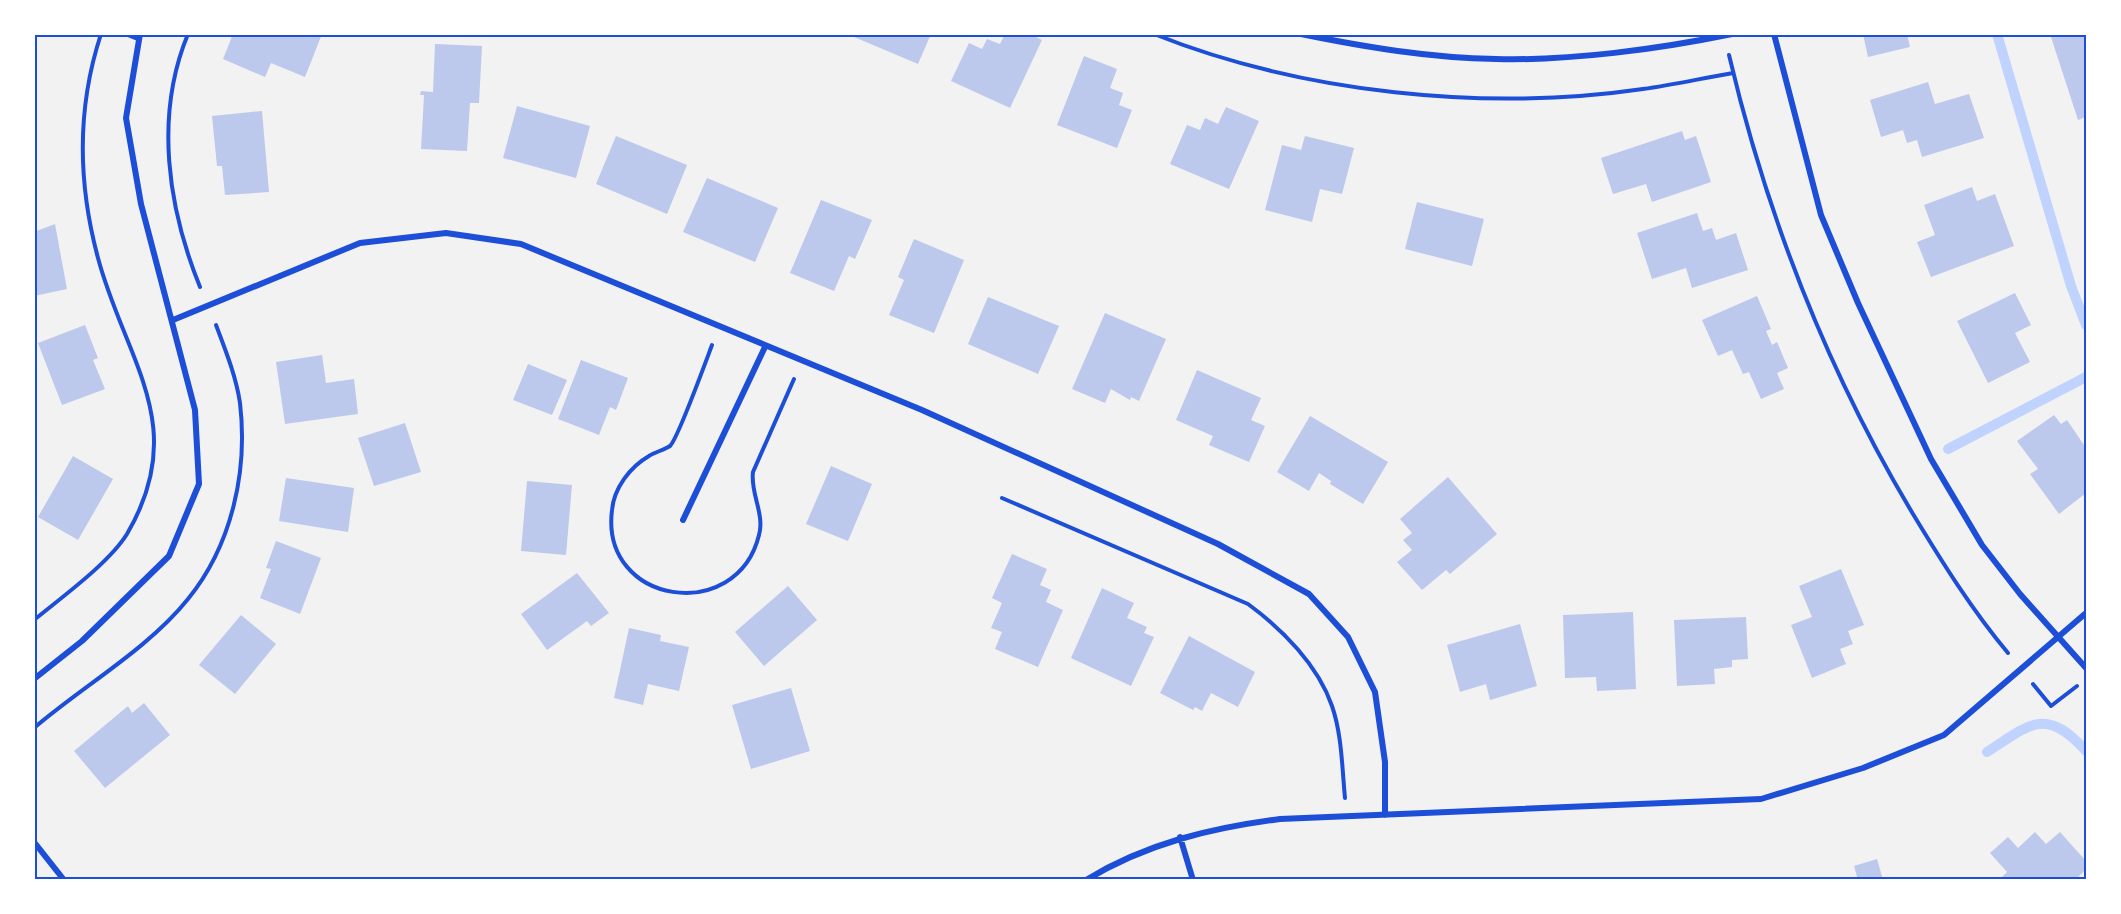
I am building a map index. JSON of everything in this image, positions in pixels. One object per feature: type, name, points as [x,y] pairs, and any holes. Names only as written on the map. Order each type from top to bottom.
[{"type":"street","points":[[34,679],[82,640],[169,556],[199,484],[195,410],[141,204],[126,118],[139,36],[128,34]]},
{"type":"street","points":[[1301,34],[1416,54],[1496,60],[1603,53],[1728,35]]},
{"type":"street","points":[[1774,34],[1821,215],[1935,467],[1982,545],[2086,668]]},
{"type":"street","points":[[173,320],[360,243],[446,233],[521,244],[765,347],[922,410],[1218,544],[1309,594],[1348,637],[1375,692],[1385,762],[1385,815]]},
{"type":"street","points":[[683,520],[765,347]]},
{"type":"street","points":[[1086,879],[1141,852],[1180,837],[1224,826],[1280,819],[1761,800],[1863,768],[1944,735],[2086,614]]},
{"type":"street","points":[[1180,837],[1192,879]]},
{"type":"street","points":[[34,842],[64,879]]},
{"type":"path","points":[[34,620],[109,556],[126,535],[149,488],[155,445],[148,394],[98,258],[81,159],[86,102],[93,60],[101,34]]},
{"type":"path","points":[[1154,34],[1270,71],[1349,86],[1456,97],[1556,97],[1642,90],[1733,73]]},
{"type":"path","points":[[1728,35],[1733,73],[1782,236],[1840,379],[1883,463],[1946,568],[2051,706],[2078,685]]},
{"type":"path","points":[[1002,498],[1248,604],[1272,621],[1312,667],[1332,706],[1340,748],[1346,816]]},
{"type":"building","points":[[233,34],[322,34],[305,77],[271,63],[265,77],[223,59]]},
{"type":"building","points":[[847,34],[931,34],[918,64]]},
{"type":"building","points":[[1005,34],[1030,34],[1042,40],[1010,108],[951,81],[969,43],[982,49],[987,39],[1000,44]]},
{"type":"building","points":[[1863,34],[1907,34],[1910,47],[1868,57]]},
{"type":"building","points":[[2050,34],[2086,34],[2086,117],[2078,120]]},
{"type":"building","points":[[435,44],[482,46],[479,103],[470,103],[467,151],[421,149],[424,95],[420,95],[421,91],[433,92]]},
{"type":"building","points":[[1084,56],[1117,69],[1110,88],[1123,93],[1119,105],[1132,110],[1117,148],[1057,125]]},
{"type":"building","points":[[1928,82],[1935,104],[1969,94],[1984,138],[1922,157],[1917,140],[1907,143],[1903,130],[1881,137],[1870,100]]},
{"type":"building","points":[[517,106],[590,126],[576,178],[503,158]]},
{"type":"building","points":[[1226,107],[1259,121],[1229,189],[1170,164],[1187,125],[1200,130],[1205,118],[1218,124]]},
{"type":"building","points":[[262,111],[269,192],[225,195],[222,166],[217,166],[212,116]]},
{"type":"building","points":[[1682,131],[1685,140],[1696,136],[1711,182],[1652,202],[1646,184],[1613,194],[1601,158]]},
{"type":"building","points":[[616,136],[687,165],[667,214],[596,184]]},
{"type":"building","points":[[1305,136],[1354,148],[1342,194],[1320,189],[1312,222],[1265,210],[1282,145],[1301,150]]},
{"type":"building","points":[[707,178],[778,208],[755,262],[683,232]]},
{"type":"building","points":[[1972,187],[1977,201],[1995,194],[2014,246],[1931,277],[1917,242],[1935,235],[1924,205]]},
{"type":"building","points":[[821,200],[872,220],[855,259],[849,256],[834,291],[790,273]]},
{"type":"building","points":[[1417,202],[1484,219],[1472,266],[1405,249]]},
{"type":"building","points":[[1697,213],[1703,231],[1712,228],[1716,240],[1736,233],[1748,270],[1692,288],[1686,268],[1652,279],[1637,233]]},
{"type":"building","points":[[55,224],[67,289],[34,296],[34,232]]},
{"type":"building","points":[[914,239],[964,260],[934,333],[889,315],[904,280],[898,277]]},
{"type":"building","points":[[2015,293],[2031,325],[2015,333],[2030,362],[1988,383],[1957,321]]},
{"type":"building","points":[[1757,296],[1771,329],[1766,331],[1772,345],[1777,342],[1788,368],[1777,373],[1784,389],[1761,399],[1749,372],[1743,374],[1732,350],[1718,356],[1702,320]]},
{"type":"building","points":[[988,297],[1059,326],[1038,374],[968,344]]},
{"type":"building","points":[[1105,313],[1166,339],[1139,401],[1131,397],[1130,400],[1111,389],[1105,403],[1072,389]]},
{"type":"building","points":[[85,325],[98,358],[93,360],[105,389],[62,405],[38,343]]},
{"type":"building","points":[[322,355],[326,383],[354,379],[358,414],[285,424],[276,362]]},
{"type":"building","points":[[581,360],[628,378],[616,410],[610,407],[599,435],[558,419]]},
{"type":"building","points":[[528,364],[567,380],[552,415],[513,400]]},
{"type":"building","points":[[1197,370],[1261,398],[1251,420],[1265,426],[1249,462],[1209,445],[1213,436],[1176,420]]},
{"type":"building","points":[[2054,415],[2061,424],[2067,420],[2086,448],[2086,493],[2059,514],[2030,474],[2038,469],[2017,441]]},
{"type":"building","points":[[1310,416],[1388,462],[1363,504],[1330,484],[1331,481],[1319,473],[1309,491],[1277,472]]},
{"type":"building","points":[[405,423],[421,472],[374,486],[358,438]]},
{"type":"building","points":[[73,456],[113,479],[78,540],[38,517]]},
{"type":"building","points":[[831,466],[872,484],[848,541],[806,524]]},
{"type":"building","points":[[1448,477],[1497,534],[1450,574],[1446,570],[1422,590],[1397,562],[1412,550],[1403,540],[1412,533],[1400,519]]},
{"type":"building","points":[[286,478],[354,488],[348,532],[279,521]]},
{"type":"building","points":[[527,481],[572,485],[566,555],[521,551]]},
{"type":"building","points":[[276,541],[321,558],[300,614],[260,598],[271,569],[266,568]]},
{"type":"building","points":[[1012,554],[1047,569],[1040,585],[1051,590],[1046,602],[1063,610],[1038,667],[995,649],[1002,632],[991,628],[1002,603],[992,598]]},
{"type":"building","points":[[1841,569],[1864,625],[1848,631],[1853,644],[1840,649],[1846,664],[1812,678],[1791,625],[1812,617],[1799,586]]},
{"type":"building","points":[[577,573],[609,613],[591,626],[587,621],[547,650],[521,614]]},
{"type":"building","points":[[788,586],[817,620],[764,666],[735,632]]},
{"type":"building","points":[[1102,588],[1134,603],[1127,618],[1147,627],[1144,633],[1154,637],[1131,686],[1071,658]]},
{"type":"building","points":[[1633,612],[1636,689],[1597,691],[1596,677],[1565,678],[1563,615]]},
{"type":"building","points":[[241,615],[276,644],[235,694],[199,665]]},
{"type":"building","points":[[1746,617],[1748,659],[1732,660],[1732,667],[1714,669],[1715,684],[1677,686],[1674,620]]},
{"type":"building","points":[[1520,624],[1537,686],[1490,700],[1486,684],[1460,692],[1447,645]]},
{"type":"building","points":[[629,628],[661,635],[660,641],[689,647],[679,691],[648,684],[643,705],[614,698]]},
{"type":"building","points":[[1189,636],[1255,672],[1238,707],[1211,693],[1202,711],[1195,707],[1193,710],[1160,693]]},
{"type":"building","points":[[791,688],[810,751],[751,769],[732,705]]},
{"type":"building","points":[[144,703],[170,735],[105,788],[74,751],[128,706],[132,713]]},
{"type":"building","points":[[2035,832],[2046,844],[2060,832],[2086,861],[2086,869],[2075,880],[1999,880],[2007,872],[1990,853],[2008,837],[2018,848]]},
{"type":"building","points":[[1877,859],[1883,880],[1858,880],[1854,866]]},
{"type":"waterway","points":[[1997,34],[2071,286],[2086,325]]},
{"type":"waterway","points":[[1948,449],[2086,377]]},
{"type":"waterway","points":[[1987,752],[2015,734],[2038,724],[2060,728],[2086,751]]}]
